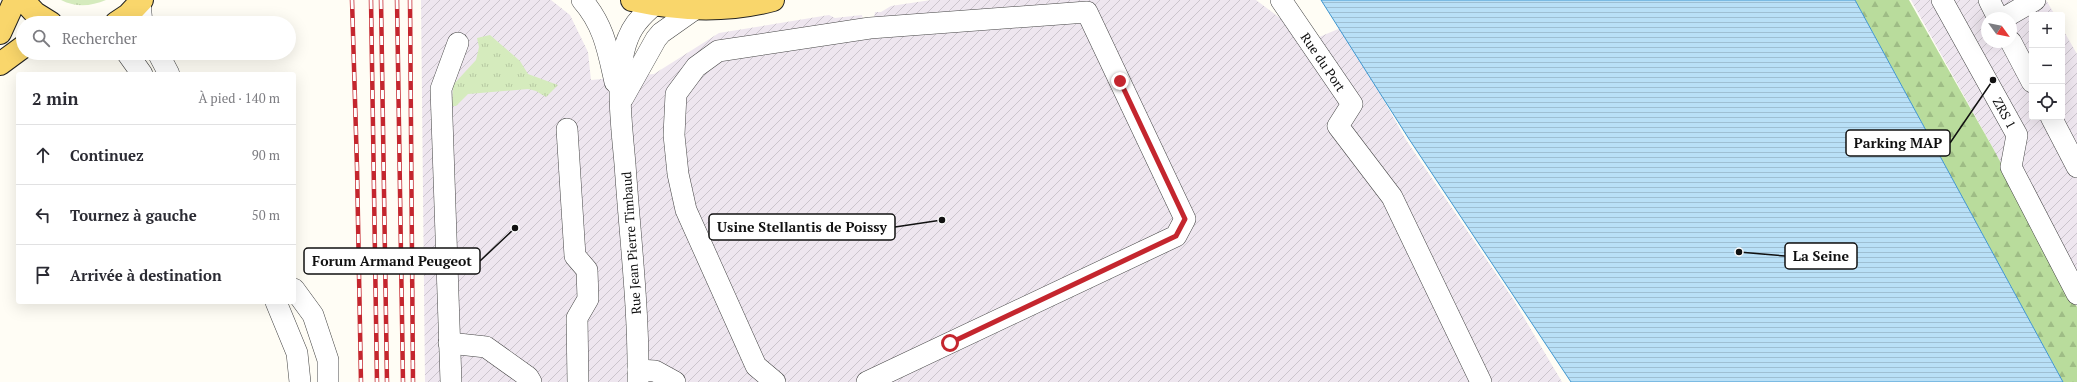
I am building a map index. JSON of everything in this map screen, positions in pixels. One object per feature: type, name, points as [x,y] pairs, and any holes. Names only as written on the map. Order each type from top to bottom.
[{"type":"main road","points":[[0,33],[15,0]]},
{"type":"main road","points":[[23,0],[40,16]]},
{"type":"main road","points":[[632,0],[658,2],[695,9],[755,5],[773,0]]},
{"type":"main road","points":[[126,16],[141,9]]},
{"type":"main road","points":[[0,64],[16,52]]},
{"type":"street","name":"Rue Jean Pierre Timbaud","points":[[582,0],[599,24],[605,37],[620,104]]},
{"type":"street","name":"Rue du Port","points":[[1280,0],[1352,104],[1338,126],[1392,197],[1481,382]]},
{"type":"street","name":"ZRS 1","points":[[1942,0],[2016,135],[2011,167],[2077,294]]},
{"type":"street","points":[[1989,0],[1995,12]]},
{"type":"street","points":[[2014,12],[2035,0]]},
{"type":"street","name":"Rue Jean Pierre Timbaud","points":[[638,376],[636,318],[620,104],[623,58],[628,38],[636,22],[658,2]]},
{"type":"street","points":[[620,104],[656,39],[695,9]]},
{"type":"street","points":[[775,382],[756,366],[686,210],[678,174],[674,135],[676,94],[696,67],[718,51],[837,32],[870,28],[1087,12],[1185,219],[1176,236],[867,382]]},
{"type":"street","points":[[451,382],[441,89],[458,43]]},
{"type":"street","points":[[2017,48],[2027,59]]},
{"type":"street","points":[[132,60],[141,72]]},
{"type":"street","points":[[162,60],[168,72]]},
{"type":"street","points":[[2053,120],[2077,167]]},
{"type":"street","points":[[567,129],[575,256],[586,270],[588,299],[577,318],[578,382]]},
{"type":"street","points":[[296,292],[313,315],[328,360],[328,382]]},
{"type":"street","points":[[278,306],[299,315],[313,315]]},
{"type":"street","points":[[278,306],[296,353],[300,382]]},
{"type":"street","points":[[449,343],[486,347],[528,377],[531,382]]},
{"type":"street","points":[[638,376],[655,371],[675,382]]},
{"type":"shaded area","points":[[421,0],[551,0],[570,15],[588,52],[591,80],[654,74],[719,33],[829,15],[835,18],[862,15],[863,21],[874,19],[875,12],[881,12],[891,6],[931,0],[1256,0],[1280,18],[1305,43],[1343,27],[1406,140],[1513,299],[1562,382],[425,382]]},
{"type":"shaded area","points":[[1911,0],[2046,0],[2053,12],[2029,12],[2029,120],[2065,120],[2065,33],[2077,54],[2077,307],[1994,150]]},
{"type":"green space","points":[[61,0],[106,0],[95,4],[78,5]]},
{"type":"green space","points":[[1855,0],[1909,0],[1994,150],[2077,307],[2077,382],[2063,382]]},
{"type":"green space","points":[[490,35],[520,61],[528,74],[558,85],[546,97],[536,91],[528,89],[468,94],[456,106],[452,106],[453,85],[476,60],[479,47],[477,38]]},
{"type":"water","points":[[1321,0],[1855,0],[2063,382],[1571,382],[1409,139]]},
{"type":"railway","points":[[352,0],[361,382]]},
{"type":"railway","points":[[371,0],[377,382]]},
{"type":"railway","points":[[381,0],[387,382]]},
{"type":"railway","points":[[397,0],[403,382]]},
{"type":"railway","points":[[410,0],[413,382]]},
{"type":"place","name":"Parking MAP","points":[[1993,80]]},
{"type":"place","name":"Usine Stellantis de Poissy","points":[[942,220]]},
{"type":"place","name":"Forum Armand Peugeot","points":[[515,228]]},
{"type":"place","name":"La Seine","points":[[1739,252]]},
{"type":"route","points":[[950,343],[1176,236],[1185,219],[1120,81]]}]
